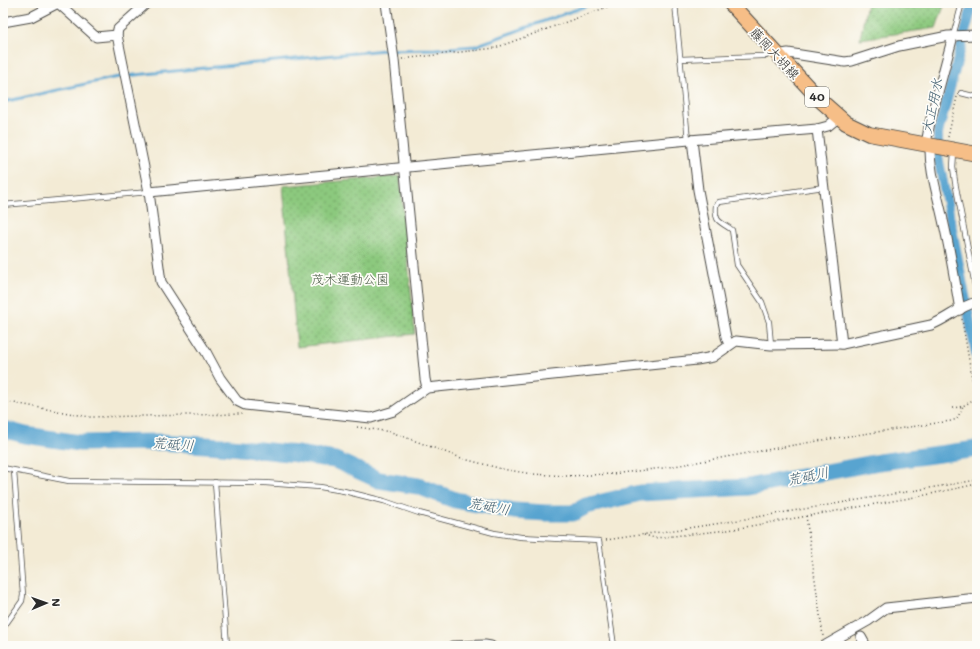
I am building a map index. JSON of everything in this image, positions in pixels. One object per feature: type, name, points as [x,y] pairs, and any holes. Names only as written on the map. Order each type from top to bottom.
[{"type":"main road","name":"藤岡大胡線","points":[[730,3],[820,100],[839,117],[852,126],[869,134],[977,154]]},
{"type":"street","points":[[3,22],[31,16],[58,3],[96,37],[117,35]]},
{"type":"street","points":[[147,3],[118,29],[117,35],[149,192],[161,282],[206,352],[220,378],[237,401],[245,405],[372,418],[394,411],[427,388],[697,360],[713,356],[736,341],[771,345],[842,344],[931,325],[940,322],[976,300]]},
{"type":"street","points":[[386,3],[394,60],[427,388]]},
{"type":"street","points":[[775,53],[845,62],[899,46],[955,36],[974,35]]},
{"type":"street","points":[[955,36],[930,122],[939,147],[930,152],[961,309]]},
{"type":"street","points":[[149,192],[817,129],[828,126],[839,117]]},
{"type":"street","points":[[817,129],[842,344]]},
{"type":"street","points":[[690,140],[698,190],[726,337],[729,345]]},
{"type":"street","points":[[824,646],[868,621],[886,608],[977,598]]},
{"type":"street","points":[[862,637],[866,646]]},
{"type":"street","points":[[452,646],[491,646]]},
{"type":"lane","points":[[675,3],[680,60],[690,140]]},
{"type":"lane","points":[[955,36],[962,3]]},
{"type":"lane","points":[[680,60],[766,56],[775,53]]},
{"type":"lane","points":[[961,93],[977,97]]},
{"type":"lane","points":[[939,147],[953,167],[976,300]]},
{"type":"lane","points":[[771,345],[771,330],[766,310],[737,265],[732,230],[719,223],[717,219],[716,205],[719,202],[824,187]]},
{"type":"lane","points":[[3,205],[149,192]]},
{"type":"lane","points":[[3,468],[68,481],[265,483],[320,487],[344,491],[384,501],[419,513],[494,533],[521,537],[599,541],[614,646]]},
{"type":"lane","points":[[3,628],[22,601],[23,595],[14,471]]},
{"type":"lane","points":[[215,482],[227,646]]},
{"type":"path","points":[[394,60],[495,48],[618,3]]},
{"type":"path","points":[[939,147],[958,94],[961,93]]},
{"type":"path","points":[[952,408],[963,406],[977,396],[972,384],[961,309]]},
{"type":"path","points":[[3,401],[90,417],[247,414]]},
{"type":"path","points":[[351,426],[391,432],[464,459],[502,469],[532,474],[567,476],[612,474],[664,468],[829,438],[951,421],[957,419],[963,406]]},
{"type":"path","points":[[599,541],[977,480]]},
{"type":"path","points":[[643,535],[655,538],[721,531],[921,496],[977,484]]},
{"type":"path","points":[[806,516],[824,646]]},
{"type":"green space","points":[[867,3],[945,3],[936,28],[860,39]]},
{"type":"green space","name":"茂木運動公園","points":[[400,176],[415,334],[297,347],[283,186]]},
{"type":"waterway","points":[[3,102],[113,78],[135,75],[384,50],[435,49],[475,46],[594,3]]},
{"type":"waterway","name":"大正用水","points":[[973,3],[940,125],[938,134],[938,157],[977,358]]},
{"type":"waterway","name":"荒砥川","points":[[3,429],[25,435],[80,443],[159,442],[221,446],[297,454],[335,460],[379,480],[418,486],[455,500],[514,511],[546,513],[573,513],[586,506],[640,493],[748,487],[879,462],[977,449]]}]
